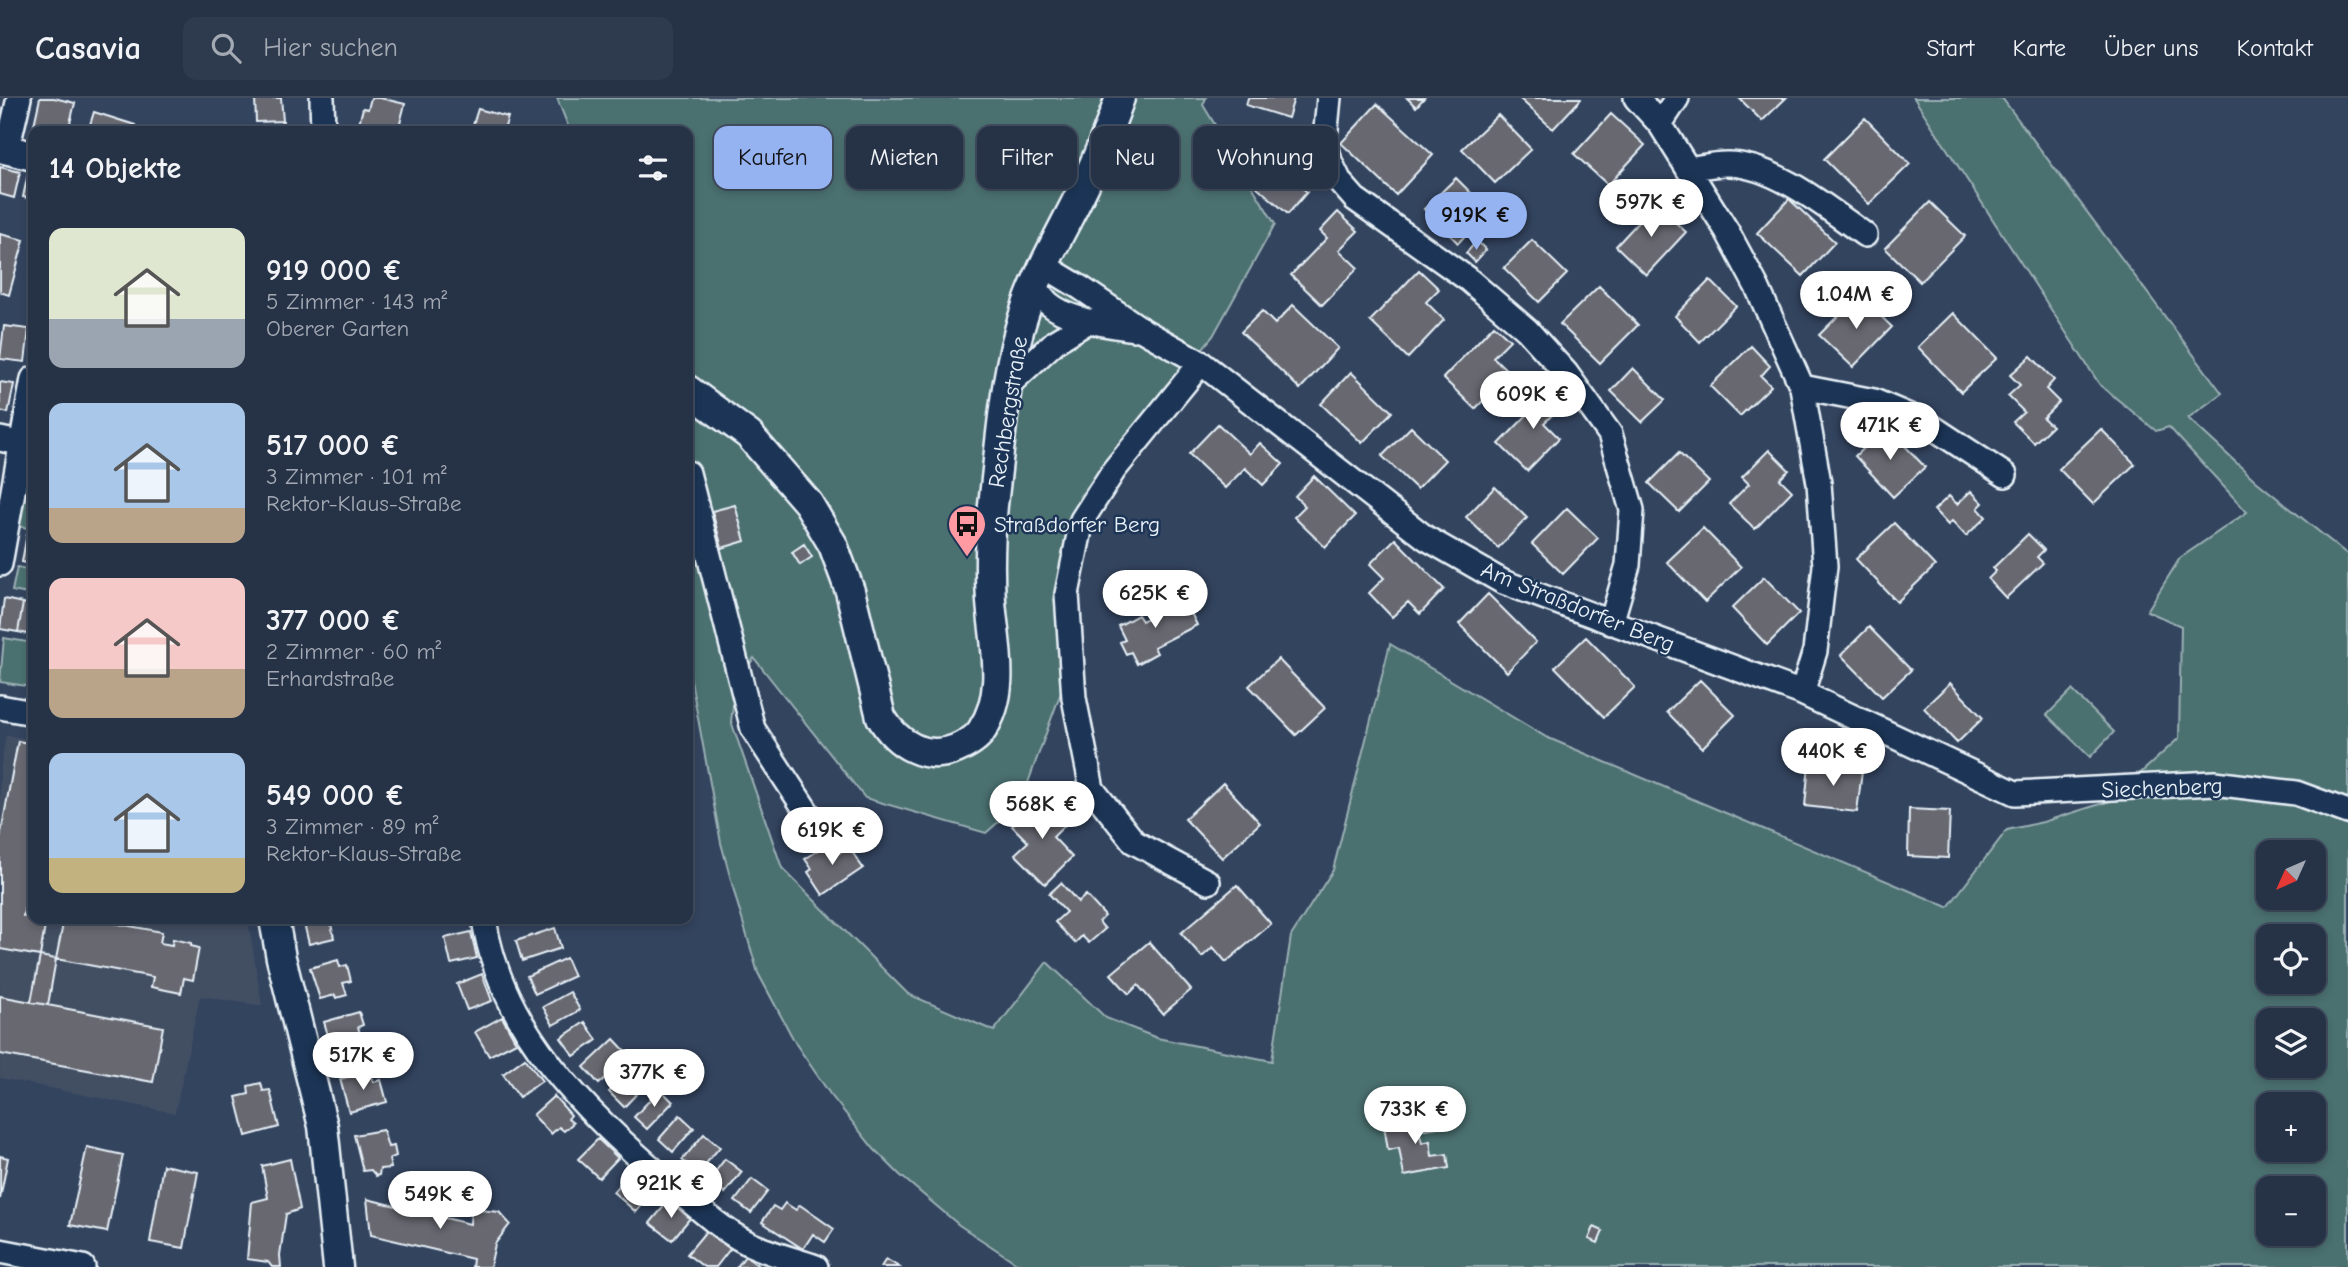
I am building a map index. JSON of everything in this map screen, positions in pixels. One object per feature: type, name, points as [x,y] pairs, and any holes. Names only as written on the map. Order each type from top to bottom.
[{"type":"main road","name":"Rechbergstraße","points":[[693,394],[749,435],[808,503],[833,545],[850,591],[881,717],[889,730],[899,740],[931,754],[948,752],[965,745],[981,732],[998,688],[991,600],[991,529],[1007,386],[1023,315],[1038,275],[1087,181],[1120,98]]},
{"type":"main road","points":[[275,924],[323,1126],[338,1267]]},
{"type":"street","points":[[13,152],[19,98]]},
{"type":"street","points":[[322,98],[323,126]]},
{"type":"street","points":[[1329,98],[1325,139],[1340,182],[1355,199],[1469,280],[1527,330],[1566,373],[1610,434],[1632,510],[1628,565],[1611,623]]},
{"type":"street","points":[[1636,98],[1660,124],[1727,231],[1757,287],[1802,387],[1819,483],[1825,566],[1815,651],[1802,692]]},
{"type":"street","points":[[1660,124],[1677,98]]},
{"type":"street","points":[[1688,169],[1728,163],[1761,171],[1795,186],[1865,235]]},
{"type":"street","name":"Am Straßdorfer Berg","points":[[1038,275],[1047,302],[1059,310],[1089,321],[1144,331]]},
{"type":"street","name":"Am Straßdorfer Berg","points":[[1038,275],[1081,288],[1144,331],[1201,363],[1426,538],[1503,582],[1802,692],[2015,793]]},
{"type":"street","points":[[1007,386],[1056,341],[1089,321]]},
{"type":"street","points":[[1201,363],[1114,470],[1082,520],[1067,594],[1074,698],[1092,789],[1134,842],[1208,882]]},
{"type":"street","points":[[1802,387],[1874,401],[1926,424],[2005,475]]},
{"type":"street","points":[[0,564],[28,412]]},
{"type":"street","points":[[0,439],[23,444]]},
{"type":"street","points":[[693,493],[753,730],[818,830]]},
{"type":"street","points":[[0,707],[28,712]]},
{"type":"street","name":"Siechenberg","points":[[2015,793],[2214,783],[2296,793],[2348,812]]},
{"type":"street","points":[[485,924],[498,972],[516,1011],[541,1054],[594,1116],[695,1205],[745,1242],[816,1267]]},
{"type":"street","points":[[0,1251],[83,1267]]},
{"type":"shaded area","points":[[6,735],[28,739],[28,924],[249,924],[262,1006],[200,996],[175,1113],[0,1078],[0,771]]},
{"type":"green space","points":[[557,98],[1206,98],[1203,105],[1216,126],[1193,126],[1193,189],[1254,189],[1275,224],[1213,336],[1080,496],[1058,588],[1061,692],[1021,802],[986,833],[865,798],[754,658],[736,684],[731,721],[782,868],[908,994],[994,1031],[1047,962],[1106,1018],[1157,1038],[1272,1061],[1291,936],[1333,870],[1390,644],[1546,737],[1948,907],[2007,830],[2110,801],[2179,738],[2181,626],[2147,611],[2180,558],[2247,512],[2169,427],[2156,431],[2100,385],[1914,98],[2002,98],[2222,393],[2188,418],[2256,481],[2348,555],[2348,1267],[1024,1267],[959,1225],[900,1175],[874,1149],[830,1094],[796,1044],[758,973],[721,843],[693,691],[693,126],[568,126]]},
{"type":"green space","points":[[28,444],[28,528],[13,525]]},
{"type":"green space","points":[[17,567],[28,570],[28,594],[12,591]]},
{"type":"green space","points":[[4,638],[28,642],[28,686],[0,682]]},
{"type":"green space","points":[[2072,690],[2114,732],[2090,757],[2047,715]]},
{"type":"building","points":[[40,98],[75,103],[69,126],[34,125]]},
{"type":"building","points":[[255,98],[281,98],[283,121],[256,122]]},
{"type":"building","points":[[371,98],[405,104],[399,126],[358,126],[363,108],[368,109]]},
{"type":"building","points":[[1248,98],[1294,98],[1288,118],[1246,105]]},
{"type":"building","points":[[1407,98],[1424,98],[1416,107]]},
{"type":"building","points":[[1519,98],[1580,98],[1581,99],[1553,129]]},
{"type":"building","points":[[1739,98],[1786,98],[1762,121]]},
{"type":"building","points":[[1377,104],[1433,155],[1396,195],[1341,143]]},
{"type":"building","points":[[478,109],[508,117],[505,126],[473,126]]},
{"type":"building","points":[[94,112],[135,125],[135,126],[90,126]]},
{"type":"building","points":[[1611,114],[1645,145],[1608,185],[1574,154]]},
{"type":"building","points":[[1498,115],[1531,149],[1495,183],[1462,149]]},
{"type":"building","points":[[1865,118],[1910,164],[1869,204],[1824,159]]},
{"type":"building","points":[[0,167],[20,172],[14,198],[0,194]]},
{"type":"building","points":[[28,174],[28,198],[23,197]]},
{"type":"building","points":[[1456,178],[1489,211],[1458,243],[1424,209]]},
{"type":"building","points":[[1259,189],[1304,189],[1307,192],[1288,214]]},
{"type":"building","points":[[1789,199],[1835,242],[1803,276],[1757,233]]},
{"type":"building","points":[[1930,202],[1965,236],[1920,282],[1885,248]]},
{"type":"building","points":[[1655,204],[1686,232],[1646,275],[1616,246]]},
{"type":"building","points":[[1338,212],[1358,231],[1339,250],[1358,268],[1322,305],[1291,275],[1327,238],[1320,231]]},
{"type":"building","points":[[0,234],[24,240],[9,295],[0,292]]},
{"type":"building","points":[[1532,240],[1567,274],[1539,302],[1504,268]]},
{"type":"building","points":[[1477,241],[1486,250],[1475,262],[1466,253]]},
{"type":"building","points":[[1419,270],[1439,289],[1426,302],[1444,320],[1408,358],[1370,321]]},
{"type":"building","points":[[1710,280],[1736,306],[1700,342],[1675,316]]},
{"type":"building","points":[[1599,286],[1638,325],[1600,363],[1560,324]]},
{"type":"building","points":[[1859,295],[1892,327],[1853,367],[1819,335]]},
{"type":"building","points":[[1293,305],[1338,348],[1300,389],[1241,332],[1262,311],[1275,324]]},
{"type":"building","points":[[1953,313],[1997,358],[1961,392],[1918,347]]},
{"type":"building","points":[[1494,325],[1510,340],[1493,357],[1510,373],[1475,409],[1443,378]]},
{"type":"building","points":[[4,326],[28,329],[25,362],[0,359]]},
{"type":"building","points":[[1751,346],[1770,366],[1761,376],[1771,386],[1740,416],[1710,386]]},
{"type":"building","points":[[2031,356],[2054,380],[2046,389],[2059,402],[2043,418],[2052,426],[2034,443],[2013,422],[2024,412],[2008,396],[2020,385],[2010,375]]},
{"type":"building","points":[[1633,368],[1665,400],[1642,422],[1611,391]]},
{"type":"building","points":[[1351,372],[1392,412],[1362,443],[1321,404]]},
{"type":"building","points":[[0,382],[14,384],[8,413],[0,411]]},
{"type":"building","points":[[1545,386],[1563,404],[1544,423],[1559,438],[1527,471],[1499,444],[1528,414],[1523,409]]},
{"type":"building","points":[[1218,424],[1250,454],[1260,443],[1283,464],[1263,485],[1245,468],[1225,488],[1189,454]]},
{"type":"building","points":[[1886,426],[1925,467],[1893,497],[1855,456]]},
{"type":"building","points":[[1411,427],[1445,460],[1417,489],[1382,456]]},
{"type":"building","points":[[2101,429],[2135,464],[2093,504],[2059,469]]},
{"type":"building","points":[[1769,450],[1789,470],[1780,479],[1792,491],[1755,529],[1729,504],[1749,484],[1742,477]]},
{"type":"building","points":[[1679,453],[1709,482],[1679,512],[1649,483]]},
{"type":"building","points":[[1314,476],[1355,516],[1325,547],[1294,517],[1305,506],[1295,496]]},
{"type":"building","points":[[1495,487],[1527,518],[1498,548],[1466,517]]},
{"type":"building","points":[[1971,491],[1983,503],[1978,508],[1986,517],[1966,536],[1952,521],[1948,525],[1934,510],[1949,496],[1957,504]]},
{"type":"building","points":[[735,505],[745,541],[722,548],[712,511]]},
{"type":"building","points":[[1567,508],[1598,538],[1563,574],[1532,544]]},
{"type":"building","points":[[1894,523],[1935,566],[1897,602],[1856,559]]},
{"type":"building","points":[[1703,528],[1741,567],[1705,602],[1667,562]]},
{"type":"building","points":[[27,534],[28,534],[28,564],[22,562]]},
{"type":"building","points":[[2028,534],[2044,550],[2037,557],[2043,563],[2006,598],[1988,579],[1996,571],[1993,568]]},
{"type":"building","points":[[1395,539],[1444,589],[1420,614],[1408,602],[1392,617],[1369,593],[1384,578],[1370,564]]},
{"type":"building","points":[[804,544],[812,557],[800,565],[792,552]]},
{"type":"building","points":[[1764,577],[1799,613],[1767,645],[1732,608]]},
{"type":"building","points":[[1488,594],[1536,642],[1507,672],[1459,624]]},
{"type":"building","points":[[4,599],[23,603],[18,632],[0,629]]},
{"type":"building","points":[[1184,599],[1197,625],[1154,647],[1157,653],[1137,664],[1131,652],[1126,654],[1120,642],[1125,640],[1118,626],[1138,615],[1142,621]]},
{"type":"building","points":[[23,603],[28,604],[28,634],[18,632]]},
{"type":"building","points":[[1869,627],[1911,670],[1882,697],[1841,655]]},
{"type":"building","points":[[1586,637],[1635,687],[1604,717],[1555,667]]},
{"type":"building","points":[[1278,659],[1325,708],[1296,735],[1249,686]]},
{"type":"building","points":[[1700,680],[1735,715],[1702,748],[1667,712]]},
{"type":"building","points":[[1950,683],[1983,718],[1957,743],[1924,708]]},
{"type":"building","points":[[18,741],[28,743],[28,891],[23,916],[28,917],[28,924],[45,924],[40,956],[0,949],[0,838]]},
{"type":"building","points":[[1809,764],[1862,771],[1857,812],[1805,806]]},
{"type":"building","points":[[1223,783],[1260,823],[1222,858],[1185,819]]},
{"type":"building","points":[[1041,798],[1067,823],[1053,837],[1072,857],[1045,884],[1015,854],[1028,842],[1012,826]]},
{"type":"building","points":[[1909,809],[1950,811],[1948,858],[1908,856]]},
{"type":"building","points":[[831,842],[839,853],[848,846],[863,868],[823,895],[808,872],[812,869],[805,859]]},
{"type":"building","points":[[1061,883],[1078,902],[1086,895],[1105,916],[1099,922],[1105,929],[1089,943],[1082,936],[1075,943],[1055,922],[1066,912],[1049,894]]},
{"type":"building","points":[[1237,885],[1271,924],[1226,962],[1213,947],[1202,957],[1181,933]]},
{"type":"building","points":[[63,924],[119,924],[162,932],[160,943],[172,945],[173,939],[191,943],[191,946],[199,948],[193,980],[184,978],[181,993],[151,987],[153,977],[56,959]]},
{"type":"building","points":[[304,924],[331,924],[334,938],[309,944]]},
{"type":"building","points":[[555,928],[561,948],[522,961],[516,941]]},
{"type":"building","points":[[471,932],[477,958],[451,964],[445,938]]},
{"type":"building","points":[[1149,942],[1191,990],[1163,1014],[1138,985],[1129,994],[1111,974]]},
{"type":"building","points":[[40,956],[56,959],[48,1005],[31,1002]]},
{"type":"building","points":[[566,958],[574,976],[535,994],[527,976]]},
{"type":"building","points":[[338,960],[340,967],[347,965],[351,981],[343,983],[347,995],[320,999],[310,968]]},
{"type":"building","points":[[482,974],[492,1001],[467,1010],[457,984]]},
{"type":"building","points":[[570,992],[580,1010],[553,1025],[543,1007]]},
{"type":"building","points":[[0,996],[163,1027],[153,1082],[0,1054]]},
{"type":"building","points":[[359,1012],[363,1025],[358,1027],[364,1047],[334,1055],[324,1022]]},
{"type":"building","points":[[502,1017],[516,1042],[489,1056],[475,1032]]},
{"type":"building","points":[[585,1022],[597,1040],[574,1056],[561,1038]]},
{"type":"building","points":[[614,1039],[630,1056],[599,1084],[584,1067]]},
{"type":"building","points":[[525,1058],[542,1081],[519,1097],[503,1074]]},
{"type":"building","points":[[635,1065],[650,1080],[624,1107],[609,1092]]},
{"type":"building","points":[[370,1071],[373,1082],[381,1080],[387,1102],[349,1112],[340,1079]]},
{"type":"building","points":[[261,1083],[263,1091],[270,1090],[279,1127],[246,1136],[236,1097],[249,1094],[248,1086]]},
{"type":"building","points":[[660,1089],[673,1102],[647,1129],[634,1117]]},
{"type":"building","points":[[554,1096],[571,1115],[568,1119],[573,1123],[564,1131],[559,1127],[551,1134],[533,1115]]},
{"type":"building","points":[[680,1115],[694,1128],[673,1152],[659,1139]]},
{"type":"building","points":[[1442,1115],[1444,1126],[1419,1130],[1422,1143],[1430,1141],[1432,1156],[1447,1154],[1449,1168],[1404,1176],[1399,1148],[1388,1150],[1384,1125]]},
{"type":"building","points":[[383,1130],[388,1147],[394,1146],[396,1156],[389,1159],[391,1168],[380,1169],[379,1175],[376,1176],[371,1170],[363,1171],[354,1135]]},
{"type":"building","points":[[704,1134],[720,1147],[698,1173],[682,1160]]},
{"type":"building","points":[[598,1139],[618,1158],[599,1178],[578,1159]]},
{"type":"building","points":[[87,1147],[123,1155],[107,1232],[70,1225]]},
{"type":"building","points":[[0,1156],[8,1158],[0,1199]]},
{"type":"building","points":[[290,1159],[300,1209],[286,1214],[280,1255],[281,1267],[272,1267],[268,1262],[247,1259],[252,1202],[268,1198],[262,1166]]},
{"type":"building","points":[[725,1159],[742,1172],[725,1193],[709,1180]]},
{"type":"building","points":[[163,1165],[198,1172],[184,1248],[150,1242]]},
{"type":"building","points":[[632,1170],[655,1190],[636,1212],[613,1192]]},
{"type":"building","points":[[752,1179],[768,1191],[751,1213],[735,1201]]},
{"type":"building","points":[[367,1199],[470,1224],[471,1209],[499,1212],[510,1224],[495,1244],[490,1267],[472,1267],[473,1259],[371,1235]]},
{"type":"building","points":[[670,1199],[691,1217],[672,1240],[650,1223]]},
{"type":"building","points":[[785,1203],[796,1210],[800,1205],[834,1229],[825,1242],[813,1234],[803,1249],[762,1222],[773,1206],[780,1210]]},
{"type":"building","points":[[1594,1227],[1603,1231],[1598,1243],[1589,1239]]},
{"type":"building","points":[[707,1230],[730,1249],[716,1267],[704,1267],[687,1254]]},
{"type":"building","points":[[745,1256],[760,1267],[737,1267]]},
{"type":"building","points":[[886,1259],[899,1267],[881,1267]]},
{"type":"place","name":"Straßdorfer Berg","points":[[967,558]]}]
